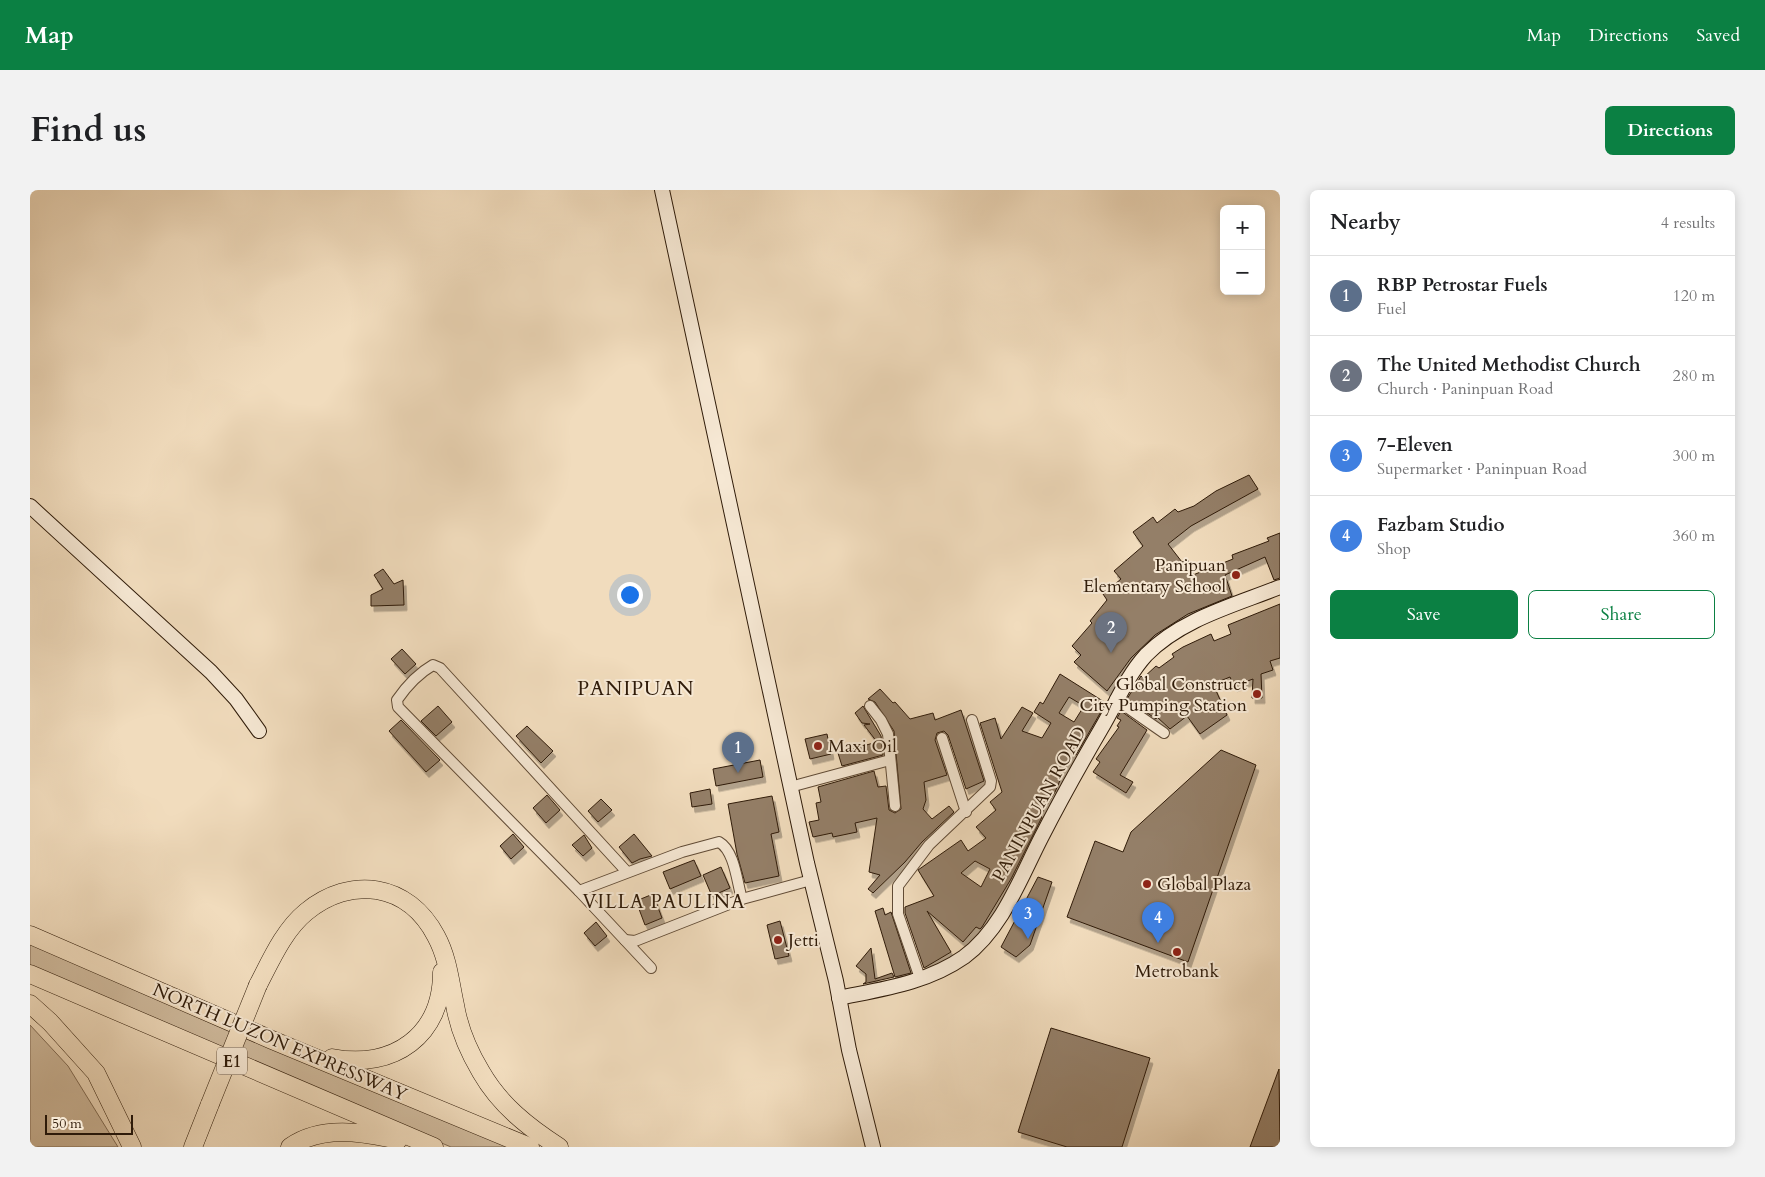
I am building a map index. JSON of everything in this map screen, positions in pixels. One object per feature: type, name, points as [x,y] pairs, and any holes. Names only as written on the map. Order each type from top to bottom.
[{"type":"highway","points":[[193,1147],[258,985],[285,937],[305,913],[333,895],[363,888],[377,890],[404,900],[426,921],[441,947],[459,1022],[470,1053],[481,1074],[491,1089],[513,1113],[559,1147]]},
{"type":"highway","name":"NORTH LUZON EXPRESSWAY","points":[[30,935],[272,1040],[530,1147]]},
{"type":"highway","points":[[272,1040],[328,1057],[359,1062],[387,1057],[400,1051],[422,1032],[432,1020],[439,1004],[442,993],[441,947]]},
{"type":"highway","name":"NORTH LUZON EXPRESSWAY","points":[[30,974],[434,1147]]},
{"type":"highway","points":[[30,1004],[96,1073],[132,1147]]},
{"type":"highway","points":[[290,1147],[299,1141],[329,1132],[360,1133],[425,1147]]},
{"type":"main road","points":[[662,190],[790,787],[839,998],[849,1050],[873,1147]]},
{"type":"main road","points":[[30,506],[210,672],[236,699],[259,731]]},
{"type":"main road","name":"PANINPUAN ROAD","points":[[839,998],[904,984],[934,973],[963,957],[982,942],[993,928],[1077,769],[1103,726],[1115,699],[1147,654],[1173,634],[1197,620],[1280,587]]},
{"type":"street","points":[[627,872],[440,668],[433,665],[426,669],[397,700],[398,707],[579,891],[651,968]]},
{"type":"street","points":[[1115,699],[1164,733]]},
{"type":"street","points":[[870,706],[885,726],[895,806]]},
{"type":"street","points":[[920,978],[898,914],[898,886],[929,845],[966,812],[990,787],[991,781],[972,720]]},
{"type":"street","points":[[942,738],[966,812]]},
{"type":"street","points":[[790,787],[890,760]]},
{"type":"street","points":[[579,891],[709,843],[719,842],[724,845],[729,853],[742,899]]},
{"type":"street","points":[[625,940],[634,941],[742,899],[811,880]]},
{"type":"shaded area","points":[[30,943],[514,1147],[451,1147],[30,968]]},
{"type":"shaded area","points":[[30,1025],[68,1066],[118,1147],[30,1147]]},
{"type":"building","points":[[1249,475],[1258,489],[1191,526],[1168,544],[1182,562],[1188,560],[1193,575],[1233,559],[1232,555],[1269,541],[1267,538],[1280,533],[1280,578],[1274,580],[1265,557],[1225,575],[1232,596],[1188,614],[1155,635],[1131,658],[1107,691],[1074,662],[1081,655],[1072,646],[1092,623],[1090,621],[1107,600],[1103,594],[1121,579],[1114,571],[1143,546],[1133,532],[1153,517],[1157,523],[1175,509],[1178,512],[1194,506],[1216,491]]},
{"type":"building","points":[[383,569],[394,584],[403,580],[404,605],[371,606],[371,595],[383,589],[374,575]]},
{"type":"building","points":[[1280,604],[1280,658],[1270,661],[1273,670],[1261,674],[1262,698],[1252,698],[1253,679],[1234,686],[1230,677],[1213,684],[1227,715],[1200,734],[1187,716],[1170,729],[1157,717],[1156,719],[1127,699],[1141,676],[1143,678],[1156,666],[1159,668],[1174,657],[1172,654],[1183,647],[1211,634],[1214,641],[1231,634],[1228,625]]},
{"type":"building","points":[[402,649],[416,664],[405,674],[391,659]]},
{"type":"building","points":[[1060,674],[1106,703],[1076,755],[1072,753],[1055,792],[1040,816],[1042,817],[1011,879],[982,927],[980,929],[976,927],[963,942],[927,911],[951,952],[924,968],[905,913],[905,907],[934,896],[918,870],[961,840],[968,851],[986,838],[976,827],[996,810],[990,802],[1002,792],[980,723],[995,718],[1001,739],[1022,707],[1033,713],[1022,731],[1042,738],[1051,723],[1034,712],[1040,702],[1043,704]],"holes":[[[1069,697],[1084,706],[1074,722],[1059,713]],[[975,861],[990,869],[981,887],[961,873]]]},
{"type":"building","points":[[880,689],[910,719],[933,713],[935,720],[961,710],[984,781],[966,789],[948,735],[944,731],[937,733],[935,740],[947,775],[924,782],[926,800],[923,809],[932,819],[949,806],[954,812],[873,893],[868,889],[880,875],[869,872],[877,818],[855,823],[857,832],[833,837],[832,833],[813,837],[809,822],[819,820],[816,803],[821,802],[818,787],[874,771],[878,787],[886,786],[889,810],[895,813],[901,809],[894,731],[875,702],[868,699]]},
{"type":"building","points":[[438,706],[452,722],[436,736],[421,721]]},
{"type":"building","points":[[863,706],[881,736],[883,755],[842,766],[838,753],[877,742],[864,725],[870,724],[862,723],[855,713]]},
{"type":"building","points":[[1121,711],[1147,730],[1120,775],[1133,782],[1126,793],[1093,772],[1100,762],[1096,759],[1119,727],[1117,726],[1121,720],[1117,718]]},
{"type":"building","points":[[401,720],[440,760],[426,772],[389,731]]},
{"type":"building","points":[[527,726],[553,751],[541,763],[516,736]]},
{"type":"building","name":"Maxi Oil","points":[[827,734],[831,754],[810,759],[805,739]]},
{"type":"building","name":"Global Plaza","points":[[1221,750],[1256,765],[1188,962],[1067,917],[1095,841],[1123,852],[1131,832]]},
{"type":"building","points":[[760,760],[763,777],[716,786],[713,769]]},
{"type":"building","points":[[710,789],[712,804],[692,807],[690,793]]},
{"type":"building","points":[[547,795],[560,810],[546,823],[533,808]]},
{"type":"building","points":[[772,796],[779,832],[771,834],[779,876],[745,883],[737,854],[728,804]]},
{"type":"building","points":[[601,799],[612,810],[598,822],[588,811]]},
{"type":"building","points":[[513,834],[524,847],[511,859],[500,846]]},
{"type":"building","points":[[634,834],[652,856],[632,863],[619,847]]},
{"type":"building","points":[[584,835],[592,848],[583,856],[572,845]]},
{"type":"building","points":[[694,860],[701,876],[670,889],[663,872]]},
{"type":"building","points":[[721,867],[730,888],[712,896],[703,875]]},
{"type":"building","points":[[1038,877],[1052,882],[1030,945],[1016,957],[1001,947]]},
{"type":"building","points":[[653,894],[662,918],[645,925],[636,901]]},
{"type":"building","points":[[883,908],[885,915],[891,912],[911,973],[895,977],[875,911]]},
{"type":"building","name":"Jetti","points":[[780,921],[789,956],[775,959],[767,925]]},
{"type":"building","points":[[596,922],[607,936],[595,946],[584,933]]},
{"type":"building","points":[[871,948],[875,979],[892,973],[894,977],[863,984],[866,982],[866,974],[856,966]]},
{"type":"building","points":[[1051,1028],[1150,1058],[1122,1147],[1067,1147],[1018,1132]]},
{"type":"building","points":[[1279,1069],[1280,1147],[1250,1147]]},
{"type":"place","name":"Panipuan Elementary School","points":[[1236,575]]},
{"type":"place","name":"The United Methodist Church","points":[[1111,653]]},
{"type":"place","name":"Global Construct City Pumping Station","points":[[1257,694]]},
{"type":"place","name":"Maxi Oil","points":[[818,746]]},
{"type":"place","name":"RBP Petrostar Fuels","points":[[738,773]]},
{"type":"place","name":"Global Plaza","points":[[1147,884]]},
{"type":"place","name":"7-Eleven","points":[[1028,939]]},
{"type":"place","name":"Jetti","points":[[778,940]]},
{"type":"place","name":"Fazbam Studio","points":[[1158,943]]},
{"type":"place","name":"Metrobank","points":[[1177,952]]},
{"type":"district","name":"PANIPUAN","points":[[636,688]]},
{"type":"district","name":"VILLA PAULINA","points":[[664,901]]}]
